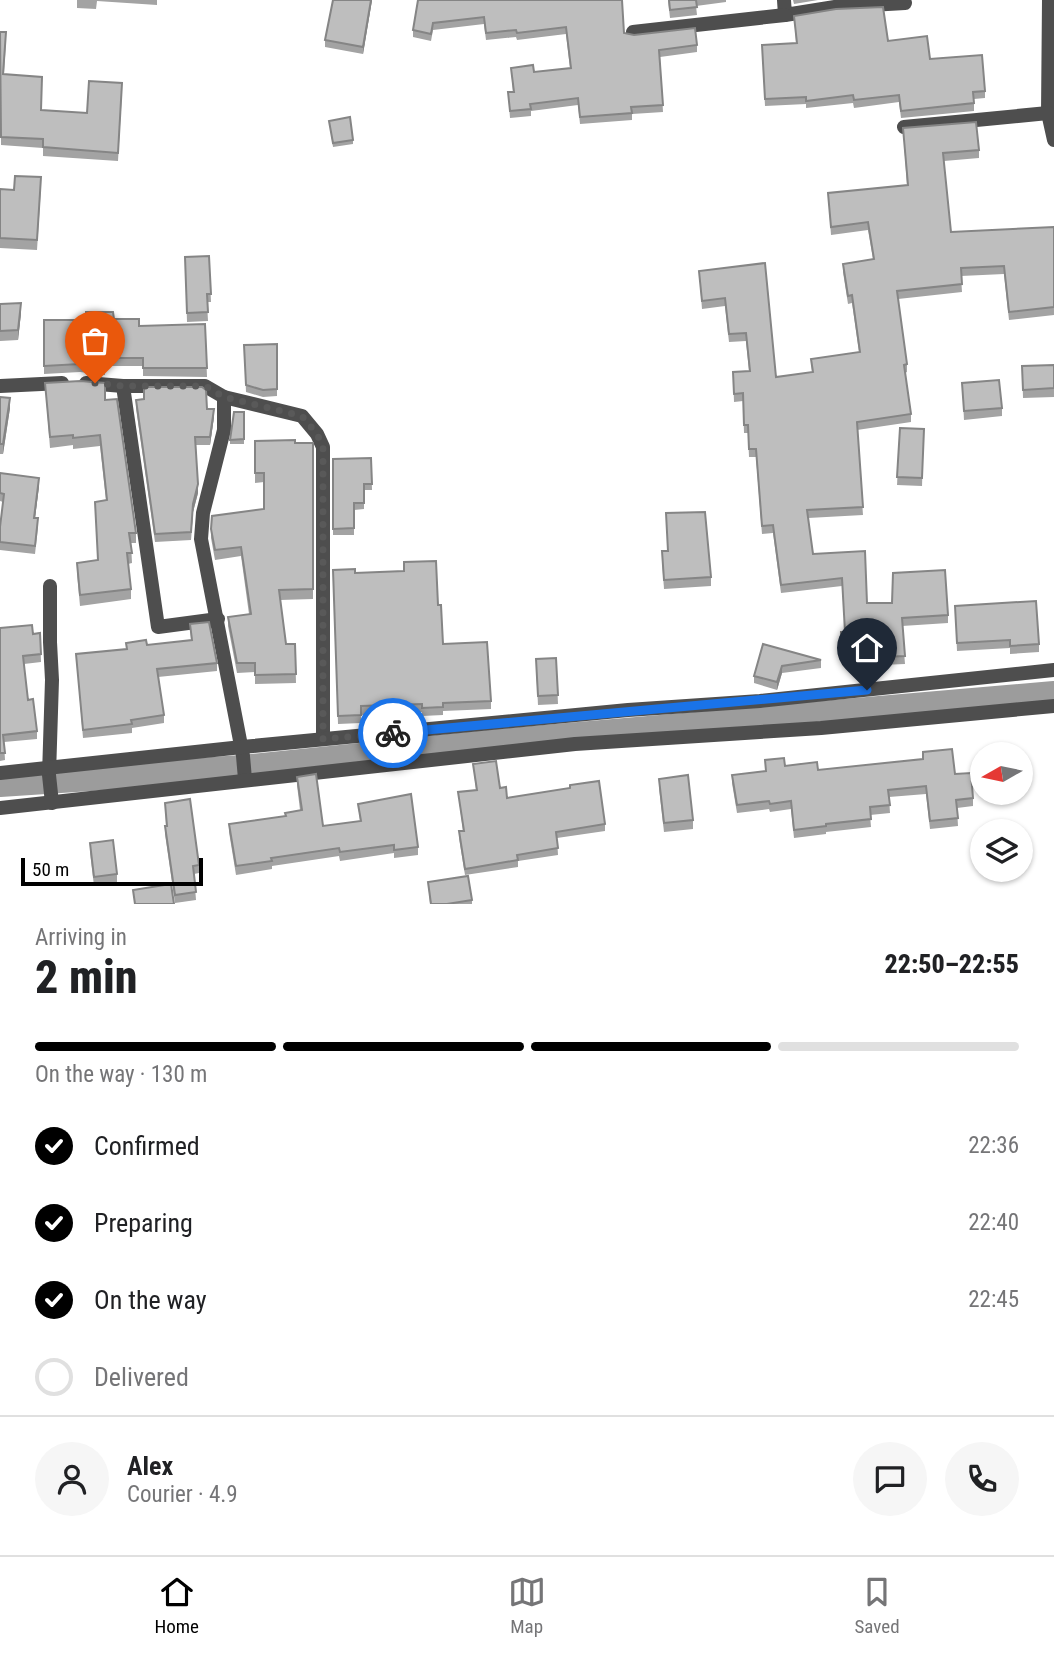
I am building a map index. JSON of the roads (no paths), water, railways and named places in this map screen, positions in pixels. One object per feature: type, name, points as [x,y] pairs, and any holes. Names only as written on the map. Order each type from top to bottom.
[{"type":"street","points":[[1049,0],[1048,113],[1054,140]]},
{"type":"street","points":[[633,32],[784,8],[905,3]]},
{"type":"street","points":[[904,127],[1048,113]]},
{"type":"street","points":[[0,386],[80,383],[205,386],[224,397],[302,416],[317,434],[323,447],[323,739]]},
{"type":"street","points":[[123,386],[158,627],[218,619]]},
{"type":"street","points":[[224,397],[224,430],[201,526],[204,559],[218,619],[245,776]]},
{"type":"street","points":[[50,586],[52,680],[49,772],[52,798]]},
{"type":"street","points":[[0,773],[49,772],[242,752],[323,739],[628,710],[760,701],[1054,670]]},
{"type":"street","points":[[0,808],[52,798],[245,776],[575,744],[821,728],[1054,706]]},
{"type":"waterway","points":[[0,784],[242,768],[497,742],[1054,694]]}]
